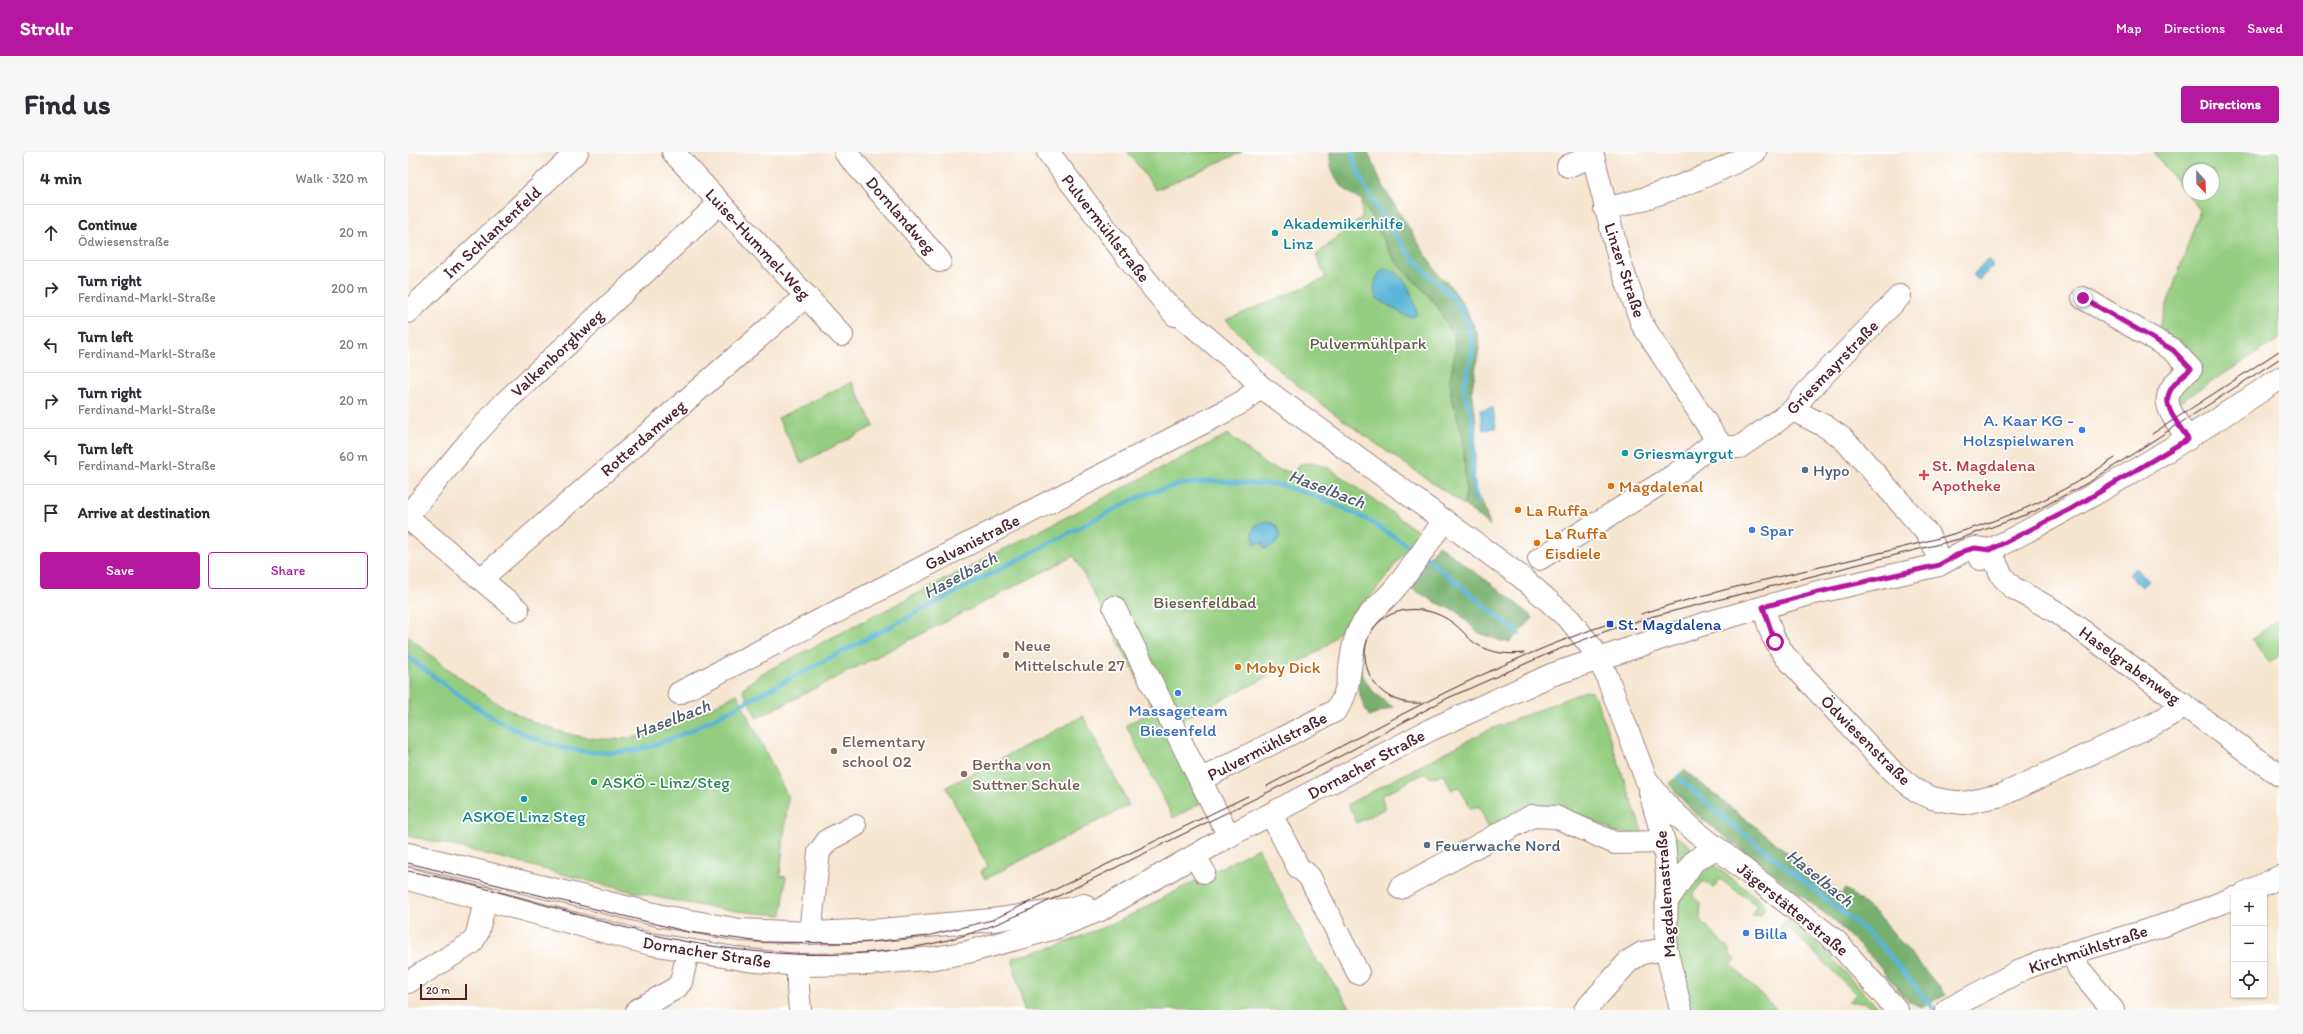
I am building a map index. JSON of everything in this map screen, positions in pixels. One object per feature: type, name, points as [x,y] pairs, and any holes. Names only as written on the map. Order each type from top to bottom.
[{"type":"street","name":"Im Schlantenfeld","points":[[408,312],[577,152]]},
{"type":"street","name":"Luise-Hummel-Weg","points":[[673,152],[842,335]]},
{"type":"street","name":"Dornlandweg","points":[[846,152],[940,261]]},
{"type":"street","name":"Pulvermühlstraße","points":[[1048,152],[1129,259],[1166,303],[1244,369],[1260,386],[1444,520],[1539,592],[1574,625],[1599,658]]},
{"type":"street","points":[[1605,209],[1690,182],[1754,152]]},
{"type":"street","points":[[1568,166],[1592,154]]},
{"type":"street","name":"Linzer Straße","points":[[1592,154],[1620,263],[1642,324],[1717,440]]},
{"type":"street","name":"Valkenborghweg","points":[[408,517],[473,437],[510,396],[720,203]]},
{"type":"street","name":"Rotterdamweg","points":[[481,580],[806,296]]},
{"type":"street","name":"Griesmayrstraße","points":[[1717,440],[1725,446],[1740,447],[1793,410],[1807,392],[1900,296]]},
{"type":"street","points":[[2083,298],[2173,350],[2191,369],[2176,381],[2169,389],[2167,398],[2170,413],[2188,439]]},
{"type":"street","name":"Dornacher Straße","points":[[408,854],[689,922],[740,930],[810,933],[881,930],[1007,918],[1069,909],[1142,886],[1200,864],[1229,836],[1458,716],[1551,675],[1673,633],[1814,593],[1939,565],[1967,566],[1979,561],[1990,550],[2071,509],[2188,439],[2279,379]]},
{"type":"street","name":"Galvanistraße","points":[[679,693],[1220,414],[1244,401],[1260,386]]},
{"type":"street","points":[[1793,410],[1826,426],[1855,451],[1927,534],[1934,546],[1939,565]]},
{"type":"street","points":[[1539,559],[1676,474],[1717,440]]},
{"type":"street","points":[[408,517],[518,610]]},
{"type":"street","name":"Pulvermühlstraße","points":[[1114,607],[1200,780],[1334,711],[1341,703],[1346,688],[1354,642],[1360,626],[1390,595],[1444,520]]},
{"type":"street","name":"Haselgrabenweg","points":[[1990,550],[2002,576],[2012,586],[2058,613],[2279,775]]},
{"type":"street","name":"Ödwiesenstraße","points":[[1763,607],[1773,637],[1785,656],[1892,771],[1917,791],[1932,798],[1964,803],[2002,796],[2154,724],[2175,712],[2183,704]]},
{"type":"street","name":"Jägerstätterstraße","points":[[1599,658],[1646,779],[1666,805],[1716,848],[1836,941],[1897,1010]]},
{"type":"street","name":"Magdalenastraße","points":[[1646,779],[1655,805],[1664,842],[1667,901],[1666,949],[1681,1010]]},
{"type":"street","points":[[1200,780],[1229,836]]},
{"type":"street","points":[[1271,814],[1298,867],[1309,876],[1358,973]]},
{"type":"street","points":[[1400,888],[1532,816],[1556,817],[1615,843],[1664,842]]},
{"type":"street","points":[[810,933],[819,852],[828,840],[855,826]]},
{"type":"street","points":[[1667,901],[1694,861],[1716,848]]},
{"type":"street","points":[[2252,890],[2279,876]]},
{"type":"street","name":"Dornacher Straße","points":[[408,879],[486,898],[626,938],[688,952],[798,965],[866,964],[935,958],[1013,948],[1121,900],[1142,886]]},
{"type":"street","points":[[408,982],[467,947],[474,940],[486,898]]},
{"type":"street","name":"Kirchmühlstraße","points":[[1948,1009],[2023,969],[2072,952],[2162,926],[2231,899]]},
{"type":"street","points":[[1007,918],[1013,948]]},
{"type":"street","points":[[1585,1010],[1629,961],[1642,953],[1666,949]]},
{"type":"street","points":[[637,1010],[676,988],[681,982],[688,952]]},
{"type":"street","points":[[2072,952],[2079,969],[2113,1010]]},
{"type":"street","points":[[798,965],[800,1010]]},
{"type":"green space","points":[[1128,152],[1242,152],[1156,190]]},
{"type":"green space","points":[[1330,152],[1368,152],[1384,188],[1439,276],[1450,285],[1463,304],[1478,335],[1479,349],[1472,389],[1476,423],[1474,491],[1483,504],[1490,526],[1464,505],[1466,489],[1463,436],[1451,394],[1450,380],[1456,348],[1454,336],[1436,304],[1394,259],[1362,200],[1342,187],[1334,175],[1330,161]]},
{"type":"green space","points":[[2153,152],[2279,152],[2279,339],[2175,405],[2176,390],[2203,366],[2157,333],[2200,210],[2192,200],[2219,200],[2219,164],[2183,164],[2183,189]]},
{"type":"green space","name":"Pulvermühlpark","points":[[1362,200],[1394,259],[1436,304],[1454,336],[1456,348],[1450,380],[1451,394],[1463,436],[1466,489],[1464,505],[1340,418],[1310,395],[1253,347],[1226,320],[1326,278],[1316,255],[1362,217]]},
{"type":"green space","points":[[852,382],[874,426],[801,463],[778,418]]},
{"type":"green space","name":"Biesenfeldbad","points":[[1228,434],[1267,466],[1294,473],[1299,464],[1312,463],[1329,468],[1419,532],[1380,585],[1327,645],[1314,654],[1165,728],[1203,802],[1173,818],[1126,725],[1154,710],[1074,556],[757,718],[743,691],[744,687],[761,674]]},
{"type":"green space","points":[[1438,545],[1509,597],[1533,618],[1510,642],[1501,641],[1479,633],[1456,611],[1435,602],[1408,586]]},
{"type":"green space","points":[[2279,619],[2279,656],[2270,663],[2252,639]]},
{"type":"green space","name":"ASKÖ - Linz/Steg","points":[[408,636],[460,678],[488,697],[519,715],[550,728],[583,737],[616,739],[661,731],[683,722],[737,694],[788,797],[780,876],[786,877],[782,915],[734,911],[640,894],[455,846],[408,836]]},
{"type":"green space","points":[[1359,663],[1364,677],[1371,689],[1393,707],[1369,716],[1359,691]]},
{"type":"green space","points":[[1585,691],[1592,692],[1596,698],[1643,834],[1610,832],[1611,829],[1570,811],[1567,815],[1490,830],[1479,806],[1471,809],[1459,787],[1451,790],[1444,774],[1431,778],[1425,773],[1381,796],[1386,808],[1357,823],[1348,804],[1484,732]]},
{"type":"green space","points":[[1083,716],[1129,805],[985,879],[981,871],[988,867],[946,787]]},
{"type":"green space","points":[[1684,770],[1841,895],[1846,889],[1878,915],[1946,995],[1921,1007],[1907,1000],[1873,959],[1833,920],[1693,812],[1669,784]]},
{"type":"green space","points":[[1678,837],[1691,847],[1690,852],[1681,859],[1675,857],[1674,838]]},
{"type":"green space","points":[[1258,848],[1318,964],[1320,963],[1352,1010],[1024,1010],[1012,958],[1057,946],[1121,920]]},
{"type":"green space","points":[[1710,862],[1764,903],[1765,907],[1761,915],[1751,915],[1758,906],[1720,879],[1714,888],[1703,881],[1692,895],[1701,903],[1700,919],[1731,952],[1729,954],[1735,960],[1731,965],[1777,1010],[1688,1010],[1676,950],[1675,930],[1677,912],[1683,894],[1693,877]]},
{"type":"green space","points":[[1788,920],[1828,954],[1880,1010],[1872,1010],[1865,1002],[1848,1002],[1856,994],[1789,928],[1781,937],[1779,933],[1780,925]]},
{"type":"water","points":[[1987,259],[1994,265],[1979,280],[1973,275]]},
{"type":"water","points":[[1383,269],[1397,273],[1402,278],[1410,292],[1417,314],[1412,317],[1404,315],[1376,298],[1374,290],[1375,282]]},
{"type":"water","points":[[1493,408],[1496,428],[1483,430],[1480,410]]},
{"type":"water","points":[[1266,521],[1276,525],[1280,536],[1276,544],[1265,549],[1262,542],[1255,544],[1252,533],[1256,525]]},
{"type":"water","points":[[2135,568],[2149,581],[2142,587],[2129,575]]},
{"type":"waterway","points":[[1352,152],[1355,165],[1362,180],[1381,214],[1415,260],[1457,303],[1467,321],[1473,351],[1464,389],[1473,420],[1472,473],[1475,493],[1479,503]]},
{"type":"waterway","name":"Haselbach","points":[[408,657],[457,694],[483,711],[510,727],[538,740],[567,749],[597,753],[628,751],[654,745],[694,729],[1111,511],[1143,495],[1177,485],[1211,481],[1281,485],[1326,500],[1366,519],[1417,551]]},
{"type":"waterway","name":"Haselbach","points":[[1426,557],[1519,634]]},
{"type":"waterway","name":"Haselbach","points":[[1678,777],[1723,817],[1849,917],[1879,943],[1935,1010]]},
{"type":"tram line","points":[[2152,434],[2279,351]]},
{"type":"tram line","points":[[408,871],[468,884],[646,933],[682,941],[758,952],[797,954],[874,952],[912,948],[948,940],[1015,917],[1036,907],[1335,759],[1448,698],[1552,652],[1609,630],[1654,616],[1959,539],[2033,512],[2091,481],[2279,359]]},
{"type":"tram line","points":[[1641,614],[1728,589],[1909,546],[1978,526],[2025,508],[2051,496],[2077,482],[2115,458]]},
{"type":"tram line","points":[[1421,703],[1400,701],[1384,693],[1372,680],[1366,664],[1365,648],[1371,632],[1383,619],[1401,611],[1417,610],[1433,612],[1454,624],[1473,642],[1483,648],[1500,653],[1524,653]]},
{"type":"tram line","points":[[1267,786],[1437,696],[1524,656],[1614,622]]},
{"type":"tram line","points":[[408,863],[689,932],[761,942],[861,943],[927,936],[992,920],[1248,796]]},
{"type":"place","name":"Akademikerhilfe Linz","points":[[1275,233]]},
{"type":"place","name":"A. Kaar KG - Holzspielwaren","points":[[2082,430]]},
{"type":"place","name":"Griesmayrgut","points":[[1625,453]]},
{"type":"place","name":"Hypo","points":[[1805,470]]},
{"type":"place","name":"St. Magdalena Apotheke","points":[[1924,475]]},
{"type":"place","name":"Magdalenal","points":[[1611,486]]},
{"type":"place","name":"La Ruffa","points":[[1518,510]]},
{"type":"place","name":"Spar","points":[[1752,530]]},
{"type":"place","name":"La Ruffa Eisdiele","points":[[1537,543]]},
{"type":"place","name":"St. Magdalena","points":[[1610,624]]},
{"type":"place","name":"Neue Mittelschule 27","points":[[1006,655]]},
{"type":"place","name":"Moby Dick","points":[[1238,667]]},
{"type":"place","name":"Massageteam Biesenfeld","points":[[1178,693]]},
{"type":"place","name":"Elementary school 02","points":[[834,751]]},
{"type":"place","name":"Bertha von Suttner Schule","points":[[964,774]]},
{"type":"place","name":"ASKÖ - Linz/Steg","points":[[594,782]]},
{"type":"place","name":"ASKOE Linz Steg","points":[[524,799]]},
{"type":"place","name":"Feuerwache Nord","points":[[1427,845]]},
{"type":"place","name":"Billa","points":[[1746,933]]},
{"type":"route","points":[[1775,642],[1763,607],[1814,593],[1939,565],[1957,554],[1975,548],[1990,550],[2071,509],[2188,439],[2170,413],[2167,398],[2169,389],[2176,381],[2191,369],[2181,356],[2173,350],[2083,298]]}]
